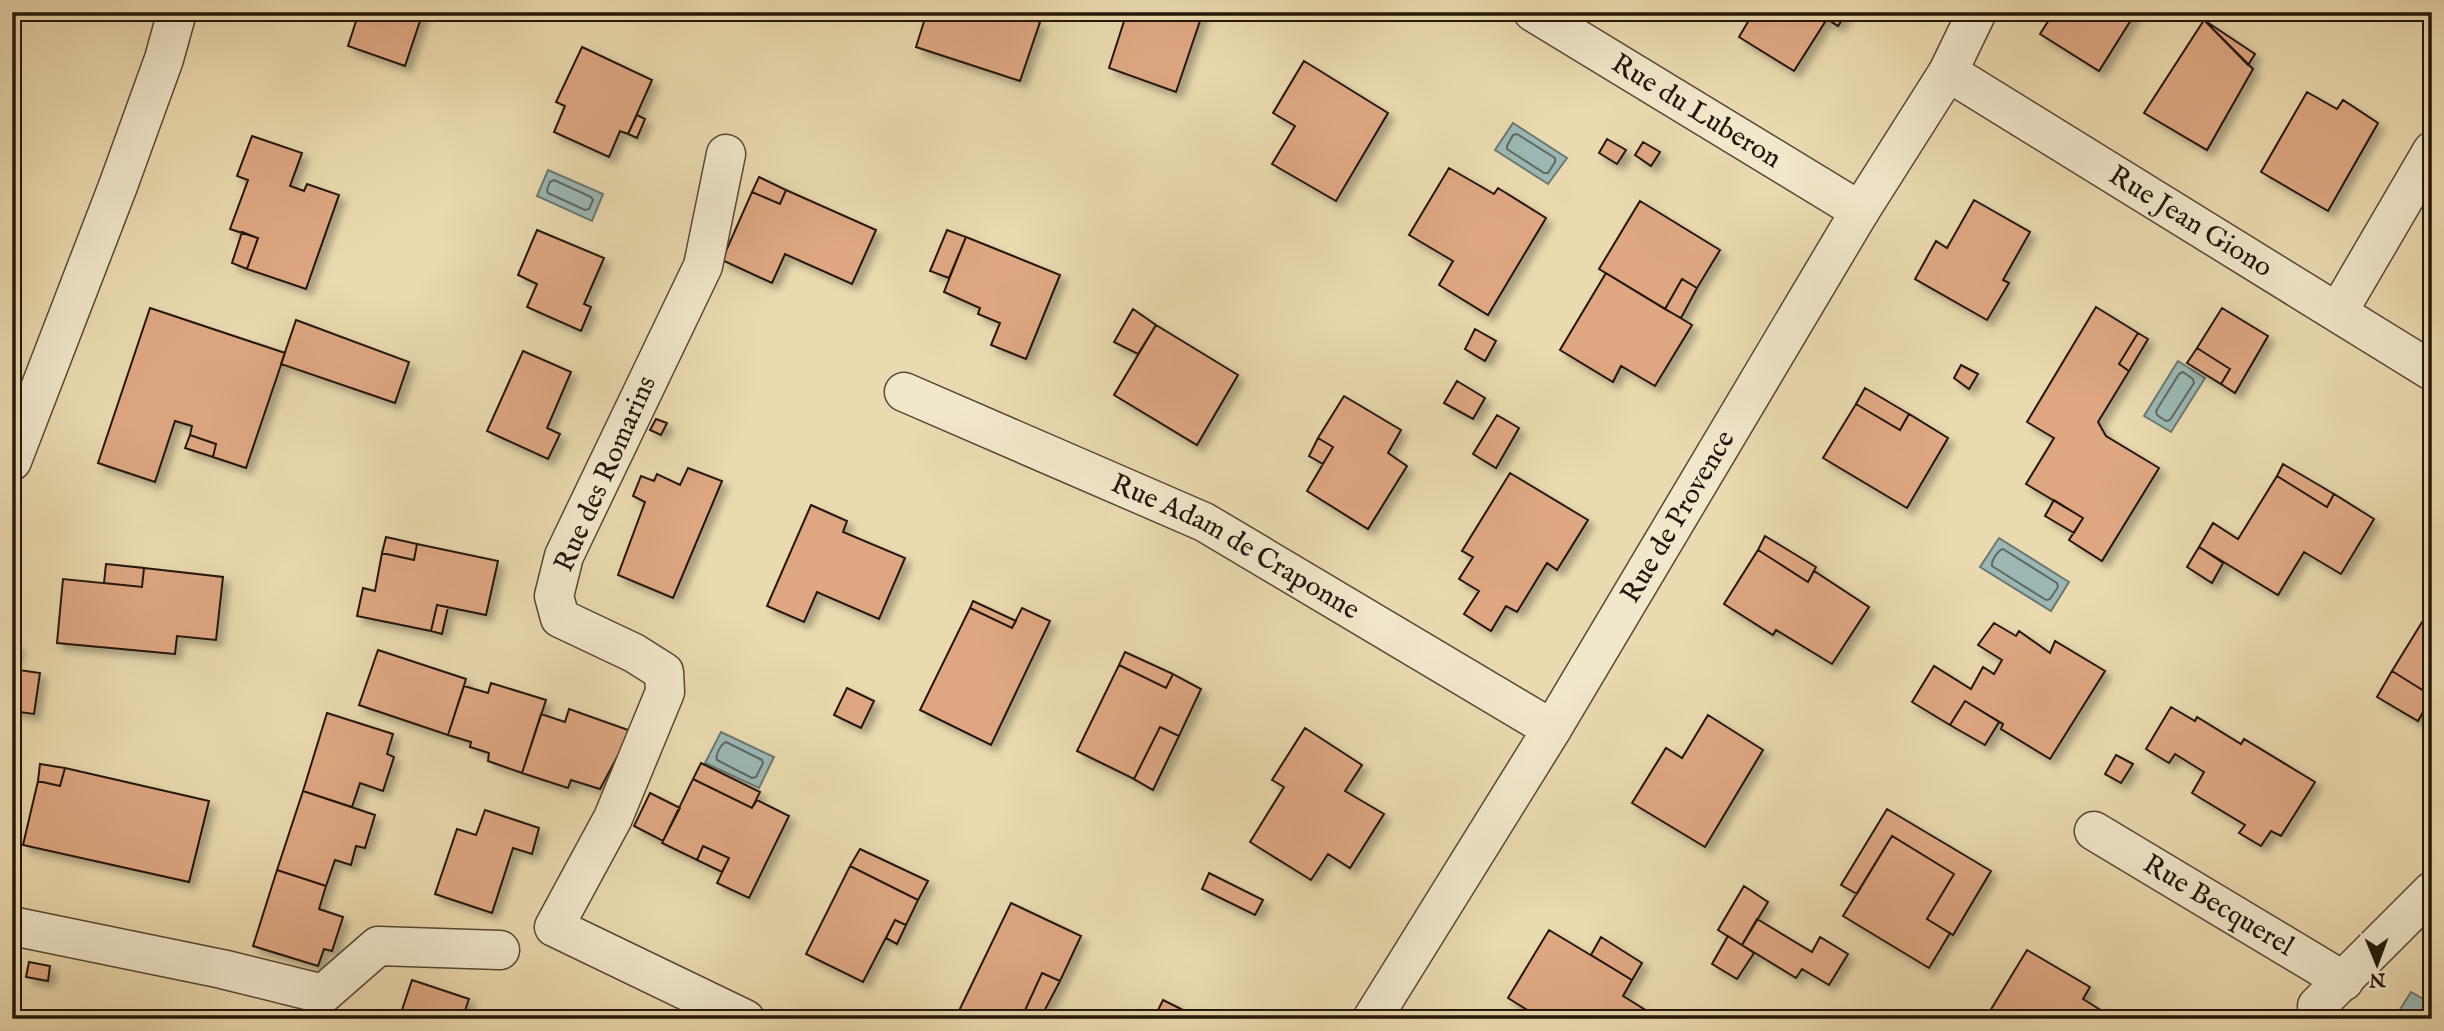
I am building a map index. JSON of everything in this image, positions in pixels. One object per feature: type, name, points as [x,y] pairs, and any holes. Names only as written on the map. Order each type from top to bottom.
[{"type":"street","points":[[12,461],[118,186],[164,59],[177,12]]},
{"type":"street","name":"Rue du Luberon","points":[[1533,12],[1860,211]]},
{"type":"street","name":"Rue de Provence","points":[[1372,1019],[1552,729],[1860,211],[1948,72],[1977,12]]},
{"type":"street","name":"Rue Jean Giono","points":[[1948,72],[2432,371]]},
{"type":"street","points":[[2338,312],[2432,151]]},
{"type":"street","name":"Rue des Romarins","points":[[726,154],[703,267],[564,556],[554,596],[559,618],[634,653],[664,671],[665,692],[613,818],[554,927],[745,1019]]},
{"type":"street","name":"Rue Adam de Craponne","points":[[904,392],[1204,522],[1552,729]]},
{"type":"street","name":"Rue Becquerel","points":[[2094,831],[2331,994],[2432,891]]},
{"type":"street","points":[[12,926],[222,969],[323,994],[378,946],[500,950]]},
{"type":"water","points":[[1513,123],[1567,158],[1548,184],[1495,150]]},
{"type":"water","points":[[548,170],[603,194],[592,221],[537,196]]},
{"type":"water","points":[[2178,361],[2205,378],[2171,432],[2144,416]]},
{"type":"water","points":[[1999,538],[2069,582],[2051,611],[1980,567]]},
{"type":"water","points":[[721,732],[774,757],[759,788],[705,763]]},
{"type":"water","points":[[2411,992],[2432,1004],[2432,1011],[2427,1019],[2394,1019]]},
{"type":"building","points":[[359,12],[423,12],[405,66],[348,46]]},
{"type":"building","points":[[927,12],[1012,12],[1040,22],[1020,81],[916,47]]},
{"type":"building","points":[[1127,12],[1203,12],[1176,92],[1109,68]]},
{"type":"building","points":[[1747,12],[1847,12],[1838,26],[1827,19],[1794,71],[1739,37],[1752,15]]},
{"type":"building","points":[[2054,12],[2136,12],[2099,71],[2040,34]]},
{"type":"building","points":[[2204,20],[2253,69],[2207,150],[2144,113]]},
{"type":"building","points":[[2204,20],[2255,54],[2248,65]]},
{"type":"building","points":[[582,47],[652,80],[628,134],[620,131],[609,157],[554,132],[565,106],[556,102]]},
{"type":"building","points":[[1304,61],[1388,113],[1336,201],[1272,164],[1295,126],[1273,113]]},
{"type":"building","points":[[2307,92],[2337,109],[2343,100],[2378,123],[2328,211],[2261,172]]},
{"type":"building","points":[[637,115],[645,119],[637,138],[628,134]]},
{"type":"building","points":[[252,136],[302,153],[290,186],[304,191],[307,184],[339,195],[306,289],[247,269],[258,238],[230,229],[248,180],[237,176]]},
{"type":"building","points":[[1607,139],[1626,150],[1617,164],[1599,153]]},
{"type":"building","points":[[1643,142],[1660,152],[1651,166],[1635,155]]},
{"type":"building","points":[[1449,168],[1494,194],[1498,188],[1546,218],[1488,315],[1439,285],[1453,261],[1409,235]]},
{"type":"building","points":[[759,177],[786,190],[780,204],[752,192]]},
{"type":"building","points":[[786,190],[876,230],[852,284],[785,254],[772,283],[722,260],[752,192],[780,204]]},
{"type":"building","points":[[1974,200],[2030,232],[2003,280],[2009,283],[1987,320],[1915,279],[1936,241],[1947,248]]},
{"type":"building","points":[[1640,201],[1720,250],[1697,288],[1682,279],[1665,309],[1599,269]]},
{"type":"building","points":[[537,230],[604,258],[584,304],[591,307],[581,331],[527,307],[537,284],[518,275]]},
{"type":"building","points":[[947,230],[966,237],[949,278],[930,271]]},
{"type":"building","points":[[242,232],[258,238],[247,269],[232,263]]},
{"type":"building","points":[[966,237],[1060,275],[1026,359],[991,345],[1000,323],[978,314],[980,308],[944,292]]},
{"type":"building","points":[[1606,273],[1692,325],[1655,386],[1621,366],[1613,382],[1560,350]]},
{"type":"building","points":[[1682,279],[1697,288],[1681,318],[1665,309]]},
{"type":"building","points":[[2096,307],[2138,333],[2119,364],[2129,371],[2098,422],[2106,436],[2159,468],[2102,561],[2069,540],[2083,518],[2026,484],[2054,438],[2027,422]]},
{"type":"building","points":[[150,308],[285,353],[246,468],[213,457],[216,444],[190,435],[192,426],[175,421],[155,482],[98,463]]},
{"type":"building","points":[[2222,308],[2268,336],[2235,393],[2221,384],[2230,369],[2197,348]]},
{"type":"building","points":[[1133,309],[1156,325],[1138,354],[1114,342]]},
{"type":"building","points":[[296,320],[409,362],[395,403],[281,364]]},
{"type":"building","points":[[1156,325],[1238,375],[1197,445],[1114,395]]},
{"type":"building","points":[[1475,329],[1496,341],[1485,361],[1465,349]]},
{"type":"building","points":[[2138,333],[2148,339],[2129,371],[2119,364]]},
{"type":"building","points":[[2197,348],[2230,369],[2221,384],[2187,363]]},
{"type":"building","points":[[523,351],[571,372],[547,428],[560,434],[548,459],[487,431]]},
{"type":"building","points":[[1961,365],[1978,374],[1969,389],[1954,378]]},
{"type":"building","points":[[1457,381],[1485,398],[1473,419],[1444,403]]},
{"type":"building","points":[[1865,388],[1909,414],[1900,430],[1856,404]]},
{"type":"building","points":[[1344,396],[1401,430],[1388,453],[1407,466],[1368,529],[1307,491],[1333,447],[1318,438]]},
{"type":"building","points":[[1856,404],[1900,430],[1909,414],[1948,438],[1907,508],[1823,458]]},
{"type":"building","points":[[1497,415],[1519,428],[1496,468],[1473,454]]},
{"type":"building","points":[[656,419],[667,423],[661,435],[650,430]]},
{"type":"building","points":[[190,435],[216,444],[213,457],[185,448]]},
{"type":"building","points":[[1318,438],[1333,447],[1323,464],[1309,456]]},
{"type":"building","points":[[2283,464],[2334,494],[2327,507],[2277,476]]},
{"type":"building","points":[[688,468],[722,481],[673,598],[618,575],[645,502],[633,496],[641,476],[654,481],[657,474],[680,485]]},
{"type":"building","points":[[1510,473],[1588,520],[1557,570],[1547,563],[1517,612],[1506,606],[1491,631],[1464,614],[1479,591],[1459,579],[1473,557],[1462,551]]},
{"type":"building","points":[[2277,476],[2327,507],[2334,494],[2374,519],[2341,574],[2304,552],[2278,595],[2199,547],[2213,523],[2238,539]]},
{"type":"building","points":[[2054,500],[2083,518],[2074,533],[2045,516]]},
{"type":"building","points":[[811,505],[847,521],[843,532],[905,558],[879,619],[817,592],[804,622],[767,606]]},
{"type":"building","points":[[1765,536],[1816,567],[1808,582],[1758,550]]},
{"type":"building","points":[[386,537],[417,544],[414,560],[382,553]]},
{"type":"building","points":[[417,544],[498,561],[486,615],[437,605],[431,631],[357,616],[363,588],[375,591],[382,553],[414,560]]},
{"type":"building","points":[[2199,547],[2223,563],[2212,583],[2187,567]]},
{"type":"building","points":[[1758,550],[1808,582],[1814,571],[1869,607],[1832,664],[1776,630],[1773,635],[1724,604]]},
{"type":"building","points":[[106,564],[144,568],[142,587],[104,583]]},
{"type":"building","points":[[144,568],[223,577],[216,640],[177,636],[175,654],[57,643],[63,579],[142,587]]},
{"type":"building","points":[[973,601],[1016,621],[1012,628],[970,608]]},
{"type":"building","points":[[437,605],[448,607],[442,634],[431,631]]},
{"type":"building","points":[[2432,606],[2432,696],[2392,671]]},
{"type":"building","points":[[970,608],[1012,628],[1022,608],[1050,621],[991,745],[920,710]]},
{"type":"building","points":[[1994,623],[2016,636],[2019,631],[2050,653],[2055,641],[2105,671],[2050,759],[2001,729],[2003,724],[1965,701],[1950,725],[1912,702],[1934,666],[1971,689],[1983,667],[1994,674],[2002,660],[1978,645]]},
{"type":"building","points":[[12,643],[19,646],[12,664]]},
{"type":"building","points":[[378,650],[466,679],[448,735],[359,705]]},
{"type":"building","points":[[1125,652],[1173,674],[1166,688],[1119,665]]},
{"type":"building","points":[[1119,665],[1166,688],[1173,674],[1201,689],[1179,736],[1160,727],[1134,779],[1077,751]]},
{"type":"building","points":[[12,669],[40,673],[34,714],[12,711]]},
{"type":"building","points":[[2392,671],[2432,696],[2418,721],[2377,697]]},
{"type":"building","points":[[491,683],[546,700],[522,773],[488,761],[489,753],[470,747],[471,742],[448,735],[464,686],[488,693]]},
{"type":"building","points":[[847,688],[874,701],[861,728],[834,715]]},
{"type":"building","points":[[1965,701],[1999,722],[1985,745],[1950,725]]},
{"type":"building","points":[[2171,707],[2195,721],[2197,717],[2241,744],[2244,739],[2315,782],[2281,836],[2271,831],[2261,846],[2239,833],[2245,825],[2192,793],[2204,772],[2175,754],[2169,763],[2146,749]]},
{"type":"building","points":[[569,709],[631,731],[600,789],[571,780],[568,788],[522,773],[541,714],[565,722]]},
{"type":"building","points":[[327,713],[393,734],[387,754],[394,757],[383,791],[360,783],[352,807],[303,791]]},
{"type":"building","points":[[1708,715],[1763,750],[1705,847],[1632,803],[1666,748],[1682,758]]},
{"type":"building","points":[[1160,727],[1179,736],[1153,790],[1134,779]]},
{"type":"building","points":[[1305,728],[1362,765],[1345,791],[1384,814],[1350,868],[1328,854],[1311,880],[1250,842],[1284,787],[1272,780]]},
{"type":"building","points":[[2116,755],[2133,764],[2121,783],[2105,774]]},
{"type":"building","points":[[701,763],[760,792],[752,808],[693,779]]},
{"type":"building","points":[[40,764],[65,768],[60,786],[38,781]]},
{"type":"building","points":[[65,768],[209,801],[189,882],[23,845],[38,781],[60,786]]},
{"type":"building","points":[[693,779],[752,808],[757,800],[789,816],[749,898],[717,883],[729,858],[703,846],[697,860],[662,843]]},
{"type":"building","points":[[303,791],[375,815],[365,848],[356,846],[351,865],[335,860],[326,886],[277,870]]},
{"type":"building","points":[[650,793],[680,808],[663,841],[634,826]]},
{"type":"building","points":[[1887,809],[1991,871],[1953,935],[1927,919],[1954,874],[1892,836],[1857,894],[1841,885]]},
{"type":"building","points":[[485,810],[539,828],[532,854],[513,848],[492,913],[435,894],[457,829],[476,835]]},
{"type":"building","points":[[1892,836],[1954,874],[1927,919],[1950,933],[1929,968],[1843,916]]},
{"type":"building","points":[[703,846],[729,858],[722,872],[697,860]]},
{"type":"building","points":[[860,849],[928,881],[918,900],[850,866]]},
{"type":"building","points":[[850,866],[918,900],[906,925],[895,920],[863,982],[806,954]]},
{"type":"building","points":[[277,870],[326,886],[319,909],[343,917],[332,951],[324,949],[318,966],[253,946]]},
{"type":"building","points":[[1209,873],[1263,900],[1255,915],[1202,889]]},
{"type":"building","points":[[1744,886],[1768,902],[1742,945],[1718,930]]},
{"type":"building","points":[[1011,903],[1081,936],[1060,981],[1042,973],[1021,1019],[955,1019]]},
{"type":"building","points":[[1757,919],[1812,952],[1820,937],[1848,954],[1829,985],[1802,969],[1796,978],[1742,945]]},
{"type":"building","points":[[895,920],[906,925],[897,944],[886,938]]},
{"type":"building","points":[[1549,930],[1632,980],[1623,996],[1660,1019],[1542,1019],[1508,998]]},
{"type":"building","points":[[1728,936],[1754,953],[1737,979],[1712,964]]},
{"type":"building","points":[[1601,937],[1642,963],[1632,980],[1591,955]]},
{"type":"building","points":[[2027,950],[2090,987],[2083,999],[2115,1019],[1992,1019],[1987,1016]]},
{"type":"building","points":[[29,962],[50,966],[48,981],[26,977]]},
{"type":"building","points":[[1042,973],[1060,981],[1040,1019],[1021,1019]]},
{"type":"building","points":[[412,980],[469,999],[462,1019],[399,1019]]},
{"type":"building","points":[[1163,1000],[1201,1019],[1160,1019],[1155,1016]]},
{"type":"building","points":[[216,1013],[234,1019],[215,1019]]}]
